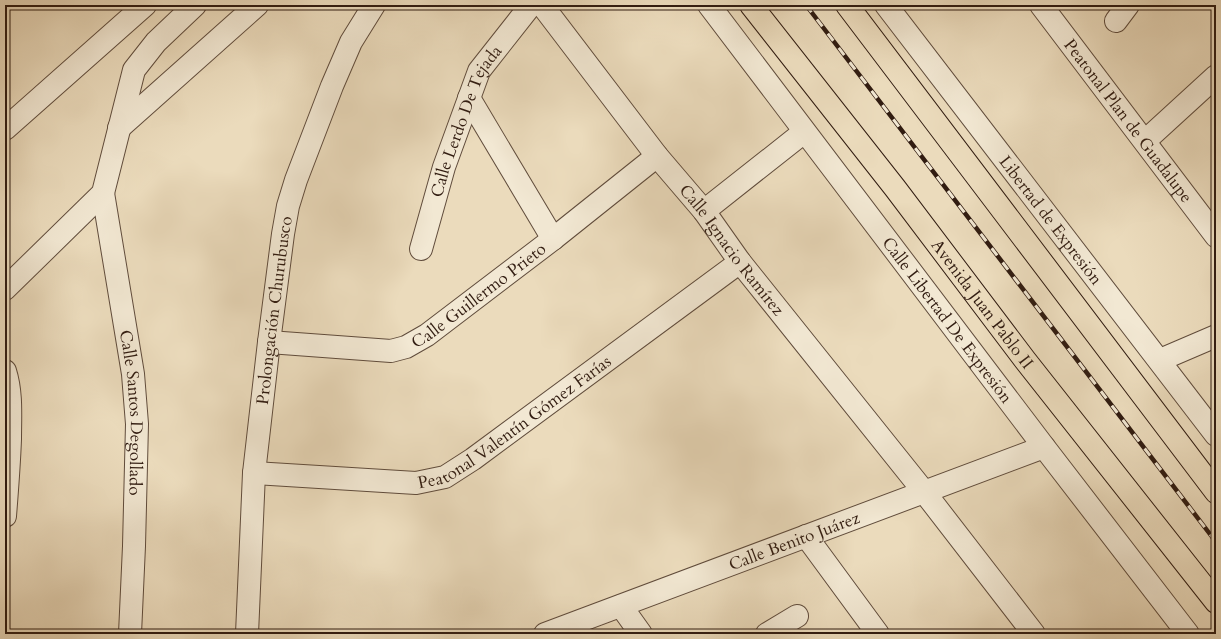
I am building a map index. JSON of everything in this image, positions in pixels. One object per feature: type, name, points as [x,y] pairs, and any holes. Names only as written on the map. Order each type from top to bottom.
[{"type":"main road","name":"Avenida Juan Pablo II","points":[[751,5],[890,182],[1030,366],[1216,602]]},
{"type":"main road","points":[[847,5],[1216,492]]},
{"type":"street","points":[[5,129],[145,5]]},
{"type":"street","points":[[5,289],[103,193],[134,70],[156,42],[195,5]]},
{"type":"street","points":[[119,128],[257,5]]},
{"type":"street","name":"Prolongación Churubusco","points":[[248,634],[254,473],[269,342],[288,206],[296,180],[329,92],[351,42],[374,5]]},
{"type":"street","name":"Calle Lerdo De Tejada","points":[[421,249],[444,167],[479,71],[531,5]]},
{"type":"street","name":"Calle Ignacio Ramírez","points":[[542,5],[657,156],[704,211],[740,262],[925,493],[1034,634]]},
{"type":"street","name":"Calle Libertad De Expresión","points":[[708,5],[1188,634]]},
{"type":"street","name":"Libertad de Expresión","points":[[886,5],[1160,360],[1216,435]]},
{"type":"street","name":"Peatonal Plan de Guadalupe","points":[[1041,5],[1216,236]]},
{"type":"street","points":[[1145,141],[1216,76]]},
{"type":"street","points":[[469,98],[553,239]]},
{"type":"street","points":[[704,211],[804,132]]},
{"type":"street","name":"Calle Guillermo Prieto","points":[[269,342],[391,351],[406,347],[427,335],[553,239],[657,156]]},
{"type":"street","name":"Calle Santos Degollado","points":[[103,193],[133,374],[137,424],[130,634]]},
{"type":"street","name":"Peatonal Valentín Gómez Farías","points":[[254,473],[416,483],[445,477],[473,459],[740,262]]},
{"type":"street","points":[[1160,360],[1216,336]]},
{"type":"street","points":[[5,371],[9,383],[11,406],[5,516]]},
{"type":"street","name":"Calle Benito Juárez","points":[[545,634],[925,493],[1044,447]]},
{"type":"street","points":[[806,536],[878,634]]},
{"type":"street","points":[[621,606],[641,634]]},
{"type":"street","points":[[767,634],[797,616]]},
{"type":"railway","points":[[806,5],[1216,542]]}]
